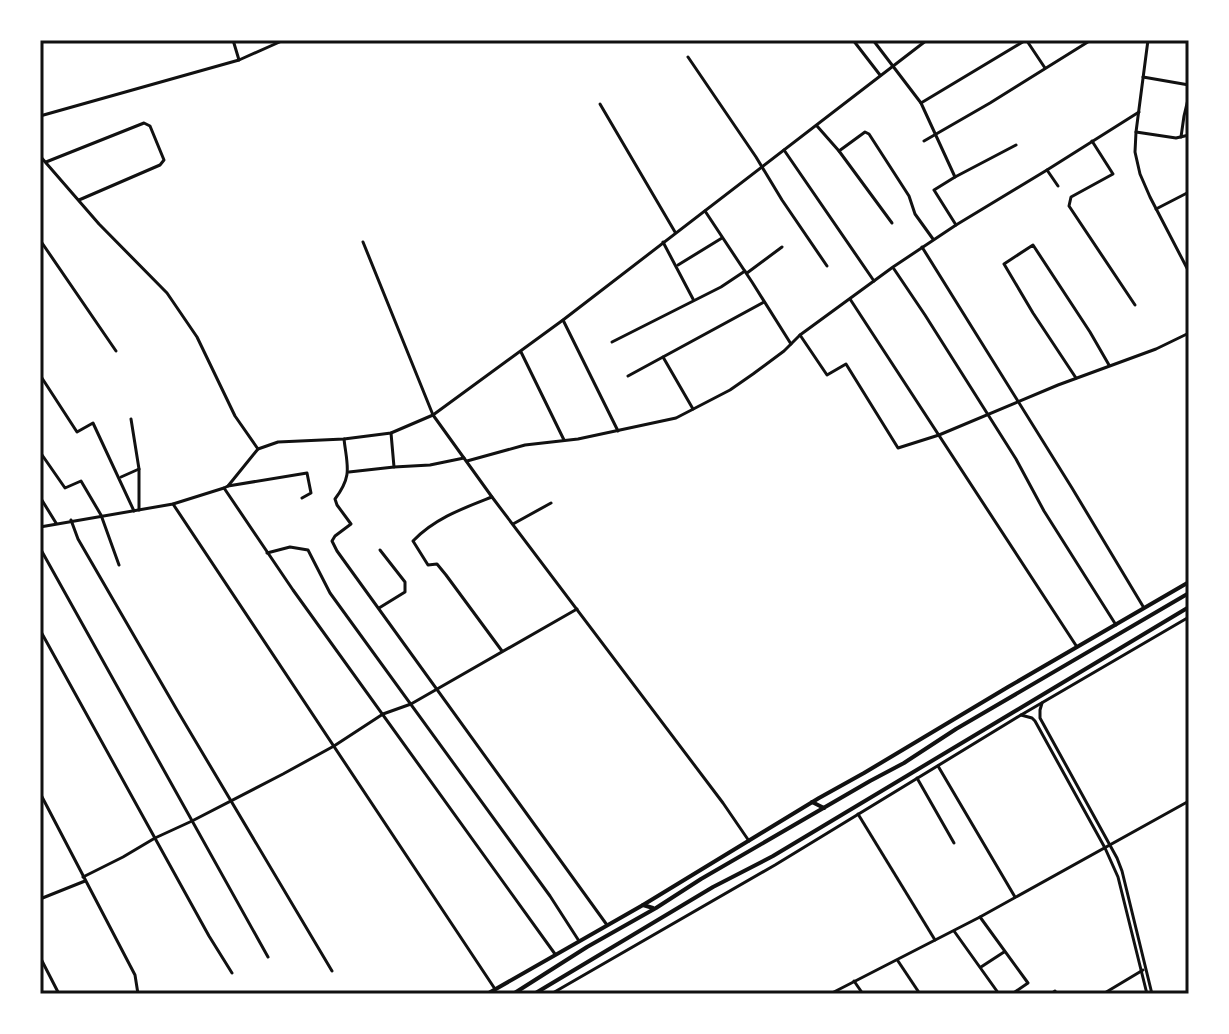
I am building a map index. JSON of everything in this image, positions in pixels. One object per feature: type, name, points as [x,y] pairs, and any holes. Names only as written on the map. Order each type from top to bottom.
[{"type":"main road","points":[[487,994],[1189,582]]},
{"type":"main road","points":[[513,994],[701,879],[904,763],[956,729],[1189,593]]},
{"type":"main road","points":[[534,994],[713,887],[773,856],[1019,712],[1189,607]]},
{"type":"main road","points":[[1011,698],[1017,702],[1019,712]]},
{"type":"main road","points":[[904,763],[907,775]]},
{"type":"main road","points":[[812,802],[825,808]]},
{"type":"main road","points":[[643,905],[656,908]]},
{"type":"street","points":[[192,40],[202,40]]},
{"type":"street","points":[[233,40],[239,60]]},
{"type":"street","points":[[40,116],[239,60],[284,40]]},
{"type":"street","points":[[853,40],[881,76]]},
{"type":"street","points":[[873,40],[921,103],[955,177]]},
{"type":"street","points":[[226,487],[258,449],[278,442],[391,433],[433,415],[521,352],[927,40]]},
{"type":"street","points":[[921,103],[1026,40],[1045,68]]},
{"type":"street","points":[[924,141],[1091,40]]},
{"type":"street","points":[[1148,40],[1135,152],[1140,174],[1189,272]]},
{"type":"street","points":[[688,57],[827,266]]},
{"type":"street","points":[[1143,77],[1189,85]]},
{"type":"street","points":[[1181,137],[1189,95]]},
{"type":"street","points":[[600,104],[675,232]]},
{"type":"street","points":[[348,472],[430,465],[676,418],[730,390],[753,374],[800,335],[933,239],[1139,112]]},
{"type":"street","points":[[45,162],[144,123],[150,126],[164,160],[160,165],[79,200]]},
{"type":"street","points":[[817,126],[892,223]]},
{"type":"street","points":[[839,151],[865,132],[869,134],[933,239]]},
{"type":"street","points":[[1136,132],[1176,138],[1189,135]]},
{"type":"street","points":[[1092,141],[1113,174],[1071,197],[1069,206],[1135,305]]},
{"type":"street","points":[[956,225],[934,190],[1016,145]]},
{"type":"street","points":[[784,150],[874,281]]},
{"type":"street","points":[[40,156],[99,224],[167,293],[197,337],[235,416],[258,449]]},
{"type":"street","points":[[1047,170],[1058,186]]},
{"type":"street","points":[[1156,209],[1189,192]]},
{"type":"street","points":[[705,211],[791,344]]},
{"type":"street","points":[[676,266],[722,238]]},
{"type":"street","points":[[40,240],[116,351]]},
{"type":"street","points":[[363,242],[433,415],[749,841]]},
{"type":"street","points":[[663,242],[693,300]]},
{"type":"street","points":[[1077,379],[1004,264],[1033,245],[1109,365]]},
{"type":"street","points":[[612,342],[721,287],[782,247]]},
{"type":"street","points":[[922,247],[1144,608]]},
{"type":"street","points":[[893,267],[1016,459],[1044,511],[1116,625]]},
{"type":"street","points":[[850,299],[1077,647]]},
{"type":"street","points":[[628,376],[764,302]]},
{"type":"street","points":[[563,320],[618,431]]},
{"type":"street","points":[[800,335],[827,375],[846,364],[898,448],[1019,404],[1189,333]]},
{"type":"street","points":[[521,352],[564,440]]},
{"type":"street","points":[[662,356],[693,409]]},
{"type":"street","points":[[40,375],[77,432],[93,423],[136,511]]},
{"type":"street","points":[[131,419],[139,469],[136,511]]},
{"type":"street","points":[[391,433],[394,467]]},
{"type":"street","points":[[344,439],[348,472],[345,486],[335,499],[351,524],[332,541],[337,551],[607,926]]},
{"type":"street","points":[[40,454],[65,488],[81,481],[101,515],[119,565]]},
{"type":"street","points":[[120,478],[139,469]]},
{"type":"street","points":[[40,527],[173,504],[226,487],[307,473],[311,493],[302,498]]},
{"type":"street","points":[[226,487],[267,553],[556,955]]},
{"type":"street","points":[[40,497],[56,523]]},
{"type":"street","points":[[492,497],[455,511],[413,541],[428,565],[437,564],[503,651]]},
{"type":"street","points":[[513,524],[551,503]]},
{"type":"street","points":[[173,504],[495,989]]},
{"type":"street","points":[[71,520],[78,539],[332,971]]},
{"type":"street","points":[[267,553],[290,547],[308,550],[330,593],[550,896],[579,941]]},
{"type":"street","points":[[40,548],[268,957]]},
{"type":"street","points":[[379,608],[405,592],[405,582],[380,550]]},
{"type":"street","points":[[40,899],[84,879],[155,838],[334,746],[383,714],[411,704],[577,609]]},
{"type":"street","points":[[551,994],[775,865],[938,766],[1019,712],[1042,703],[1189,617]]},
{"type":"street","points":[[40,630],[232,973]]},
{"type":"street","points":[[1042,703],[1040,718],[1107,846]]},
{"type":"street","points":[[1019,712],[1035,721],[1107,846],[1117,858],[1149,994]]},
{"type":"street","points":[[938,766],[1015,897]]},
{"type":"street","points":[[917,778],[954,843]]},
{"type":"street","points":[[40,793],[135,975],[138,994]]},
{"type":"street","points":[[830,994],[954,931],[1189,801]]},
{"type":"street","points":[[858,814],[935,940]]},
{"type":"street","points":[[980,917],[1028,983],[1012,994]]},
{"type":"street","points":[[954,931],[999,994]]},
{"type":"street","points":[[981,967],[1004,952]]},
{"type":"street","points":[[40,957],[59,994]]},
{"type":"street","points":[[897,960],[920,994]]},
{"type":"street","points":[[1103,994],[1143,969]]},
{"type":"street","points":[[854,981],[863,994]]},
{"type":"street","points":[[1051,994],[1055,991],[1057,994]]}]
